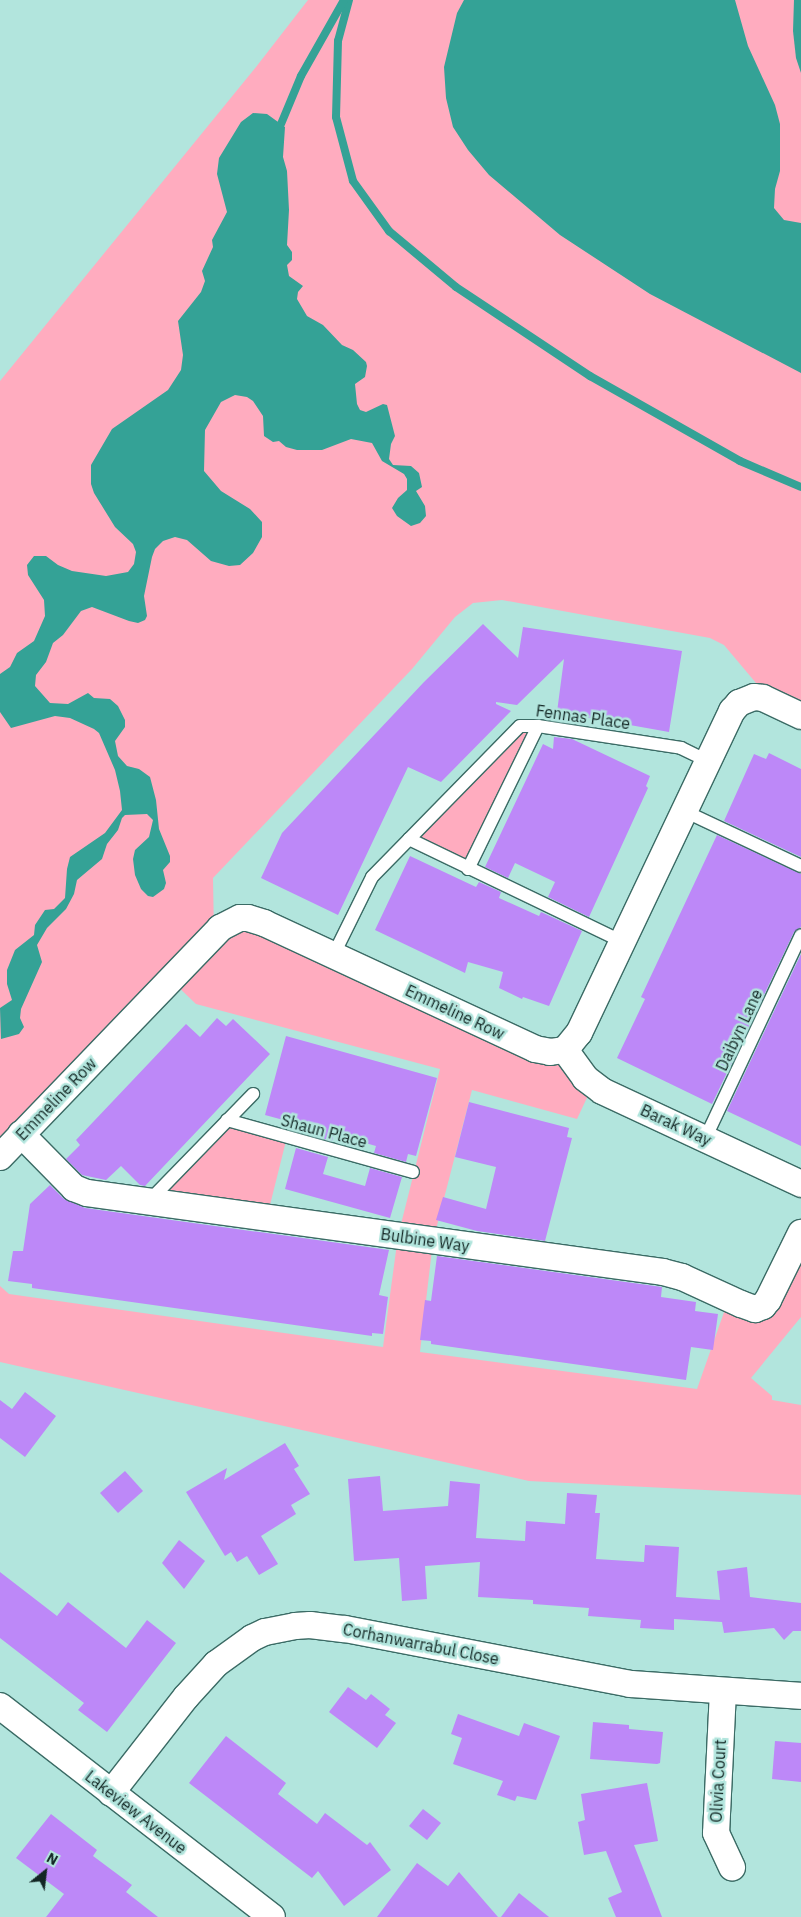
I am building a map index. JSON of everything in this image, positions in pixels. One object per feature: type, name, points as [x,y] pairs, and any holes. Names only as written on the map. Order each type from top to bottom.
[{"type":"street","points":[[564,1050],[579,1033],[732,711],[746,699],[763,698],[801,716]]},
{"type":"street","name":"Emmeline Row","points":[[0,1157],[227,923],[240,918],[256,920],[535,1049],[550,1052],[564,1050]]},
{"type":"street","name":"Barak Way","points":[[564,1050],[586,1078],[602,1091],[801,1184]]},
{"type":"street","name":"Bulbine Way","points":[[21,1134],[74,1188],[87,1193],[150,1200],[662,1272],[682,1277],[755,1309],[763,1306],[795,1262],[801,1233]]},
{"type":"street","name":"Corhanwarrabul Close","points":[[111,1793],[207,1673],[227,1654],[252,1638],[279,1629],[310,1625],[328,1626],[630,1684],[801,1696]]},
{"type":"street","name":"Olivia Court","points":[[723,1691],[716,1834],[732,1867]]},
{"type":"street","name":"Lakeview Avenue","points":[[0,1706],[272,1917]]},
{"type":"lane","name":"Fennas Place","points":[[332,956],[368,882],[516,728],[523,725],[538,726],[681,748],[708,761]]},
{"type":"lane","points":[[468,869],[538,726]]},
{"type":"lane","points":[[684,811],[801,866]]},
{"type":"lane","points":[[409,840],[622,941]]},
{"type":"lane","name":"Daibyn Lane","points":[[705,1139],[801,935]]},
{"type":"lane","points":[[150,1200],[252,1094]]},
{"type":"lane","name":"Shaun Place","points":[[227,1120],[413,1172]]},
{"type":"shaded area","points":[[308,0],[801,0],[801,716],[772,702],[724,645],[710,638],[502,600],[473,603],[455,617],[412,669],[213,878],[214,935],[234,920],[535,1049],[593,1085],[577,1119],[472,1090],[433,1241],[420,1352],[697,1389],[729,1298],[755,1309],[789,1259],[801,1265],[801,1317],[751,1378],[772,1396],[772,1400],[801,1405],[801,1495],[529,1481],[0,1362],[0,1286],[9,1294],[383,1347],[398,1236],[440,1069],[196,1004],[171,980],[0,1157],[0,381],[256,67]]},
{"type":"shaded area","points":[[464,0],[735,0],[748,46],[775,105],[780,124],[780,171],[775,189],[774,208],[784,220],[801,223],[801,373],[650,294],[560,235],[489,175],[468,150],[453,127],[446,98],[444,67],[457,13]]},
{"type":"shaded area","points":[[794,0],[801,0],[801,73],[796,58],[793,31]]},
{"type":"shaded area","points":[[253,113],[267,114],[285,127],[283,157],[287,171],[289,210],[287,245],[292,252],[292,260],[287,265],[289,276],[303,286],[298,292],[297,299],[307,316],[323,325],[342,345],[353,350],[366,362],[365,377],[355,384],[357,404],[360,410],[366,412],[383,404],[387,405],[395,436],[391,444],[389,459],[393,465],[411,466],[419,473],[422,487],[416,491],[425,506],[426,516],[420,523],[411,526],[397,516],[392,508],[398,498],[407,490],[407,479],[404,474],[382,461],[372,443],[351,439],[322,450],[297,450],[286,447],[279,441],[273,442],[264,436],[263,416],[253,401],[247,397],[235,395],[221,402],[205,430],[204,471],[221,491],[250,509],[262,522],[262,537],[253,553],[240,565],[229,566],[211,561],[187,540],[175,537],[163,541],[155,549],[152,557],[144,596],[147,616],[145,620],[138,623],[129,621],[92,607],[81,611],[63,635],[53,643],[46,662],[36,675],[35,686],[50,703],[68,704],[88,693],[94,698],[110,699],[118,706],[125,720],[125,727],[115,741],[118,756],[127,766],[139,769],[150,777],[156,800],[159,829],[170,856],[170,862],[163,870],[166,883],[164,889],[153,897],[148,896],[141,889],[135,875],[133,859],[135,850],[149,837],[153,820],[147,814],[125,815],[118,830],[107,844],[102,859],[77,880],[74,894],[66,909],[47,928],[37,945],[42,962],[21,1009],[20,1018],[24,1027],[19,1034],[1,1039],[0,1008],[12,1000],[7,984],[7,970],[15,950],[34,935],[35,925],[45,910],[54,909],[65,898],[67,869],[70,857],[105,833],[122,810],[115,770],[99,733],[70,718],[55,716],[11,728],[0,712],[0,674],[10,667],[17,653],[34,641],[45,616],[44,600],[28,575],[27,565],[34,556],[46,556],[58,565],[72,571],[106,576],[128,572],[134,564],[136,552],[133,544],[115,527],[94,493],[91,484],[91,465],[112,429],[168,390],[181,370],[183,355],[178,321],[201,292],[205,281],[202,271],[213,247],[212,240],[227,212],[217,174],[219,158],[241,122]]},
{"type":"shaded area","points":[[538,726],[468,869],[409,839],[517,728]]},
{"type":"shaded area","points":[[227,1120],[287,1137],[267,1217],[150,1200]]},
{"type":"building","points":[[483,624],[518,658],[523,627],[682,651],[669,732],[557,712],[564,659],[517,705],[496,702],[496,704],[511,711],[441,782],[408,767],[338,915],[261,878],[282,833],[424,682]]},
{"type":"building","points":[[554,737],[572,739],[650,776],[646,786],[648,788],[589,917],[548,897],[555,882],[515,863],[508,878],[485,867],[543,744],[553,749]]},
{"type":"building","points":[[769,753],[801,769],[801,857],[724,821],[754,754],[766,759]]},
{"type":"building","points":[[717,835],[801,874],[801,927],[794,932],[712,1104],[617,1058],[645,999],[641,997]]},
{"type":"building","points":[[410,856],[476,887],[479,882],[501,892],[499,898],[539,916],[541,912],[582,931],[549,1006],[523,997],[522,999],[499,988],[503,972],[468,962],[465,973],[375,930]]},
{"type":"building","points":[[801,954],[801,1146],[727,1111]]},
{"type":"building","points":[[217,1018],[226,1026],[233,1019],[270,1054],[145,1186],[140,1185],[121,1166],[106,1180],[82,1175],[66,1159],[80,1145],[76,1140],[186,1024],[200,1037]]},
{"type":"building","points":[[286,1036],[437,1078],[416,1156],[408,1154],[406,1162],[374,1153],[376,1146],[334,1134],[332,1141],[300,1132],[302,1125],[265,1115]]},
{"type":"building","points":[[469,1102],[569,1128],[567,1137],[572,1138],[545,1241],[477,1231],[436,1220],[443,1197],[486,1209],[496,1167],[455,1157]]},
{"type":"building","points":[[296,1148],[328,1157],[323,1174],[365,1186],[370,1168],[402,1177],[390,1218],[285,1189]]},
{"type":"building","points":[[50,1185],[64,1199],[85,1208],[389,1250],[379,1295],[388,1297],[383,1334],[372,1333],[372,1336],[32,1288],[32,1284],[8,1281],[13,1251],[23,1251],[30,1204]]},
{"type":"building","points":[[437,1256],[662,1287],[661,1297],[696,1302],[695,1311],[718,1314],[713,1350],[691,1347],[686,1380],[431,1344],[431,1341],[420,1340],[425,1300],[431,1301]]},
{"type":"building","points":[[25,1392],[56,1416],[25,1457],[0,1438],[0,1400],[12,1409]]},
{"type":"building","points":[[285,1443],[299,1466],[294,1469],[310,1494],[291,1505],[296,1514],[261,1536],[278,1564],[259,1575],[247,1556],[237,1562],[231,1552],[225,1556],[186,1492],[227,1468],[224,1480]]},
{"type":"building","points":[[125,1471],[143,1491],[118,1513],[100,1493]]},
{"type":"building","points":[[380,1476],[383,1511],[448,1506],[450,1481],[480,1484],[476,1538],[525,1541],[526,1521],[565,1524],[567,1493],[597,1495],[595,1513],[600,1513],[596,1559],[644,1562],[645,1545],[679,1547],[676,1597],[720,1600],[717,1571],[747,1567],[750,1597],[801,1603],[801,1631],[793,1631],[784,1640],[774,1628],[724,1633],[722,1622],[674,1619],[674,1630],[640,1628],[641,1620],[588,1616],[589,1608],[533,1604],[533,1600],[478,1597],[480,1562],[425,1566],[427,1599],[402,1601],[399,1558],[354,1561],[348,1479]]},
{"type":"building","points":[[179,1540],[205,1561],[184,1589],[162,1563]]},
{"type":"building","points":[[0,1572],[57,1616],[68,1602],[126,1648],[147,1620],[176,1643],[107,1732],[78,1710],[84,1703],[0,1638]]},
{"type":"building","points":[[348,1687],[366,1700],[371,1694],[390,1709],[385,1715],[396,1723],[377,1748],[329,1712]]},
{"type":"building","points":[[458,1714],[519,1736],[524,1723],[560,1736],[536,1800],[517,1796],[515,1801],[497,1795],[503,1781],[453,1764],[462,1738],[451,1734]]},
{"type":"building","points":[[593,1722],[629,1725],[629,1729],[663,1732],[660,1763],[590,1759]]},
{"type":"building","points":[[226,1736],[286,1783],[278,1794],[317,1824],[325,1813],[367,1845],[370,1842],[391,1870],[344,1906],[318,1871],[312,1878],[189,1783]]},
{"type":"building","points":[[775,1741],[801,1743],[801,1782],[772,1779]]},
{"type":"building","points":[[647,1783],[658,1841],[634,1845],[662,1917],[616,1917],[608,1898],[622,1892],[606,1851],[584,1855],[578,1822],[585,1820],[581,1794]]},
{"type":"building","points":[[423,1809],[441,1823],[427,1840],[409,1826]]},
{"type":"building","points":[[51,1814],[97,1850],[93,1856],[132,1885],[126,1892],[158,1917],[46,1917],[64,1894],[16,1858]]},
{"type":"building","points":[[417,1863],[448,1886],[459,1872],[498,1917],[377,1917]]},
{"type":"building","points":[[519,1893],[549,1917],[501,1917]]},
{"type":"waterway","points":[[281,124],[301,76],[344,0]]},
{"type":"waterway","points":[[349,0],[338,41],[336,117],[353,181],[389,231],[456,287],[590,376],[740,461],[801,487]]}]
